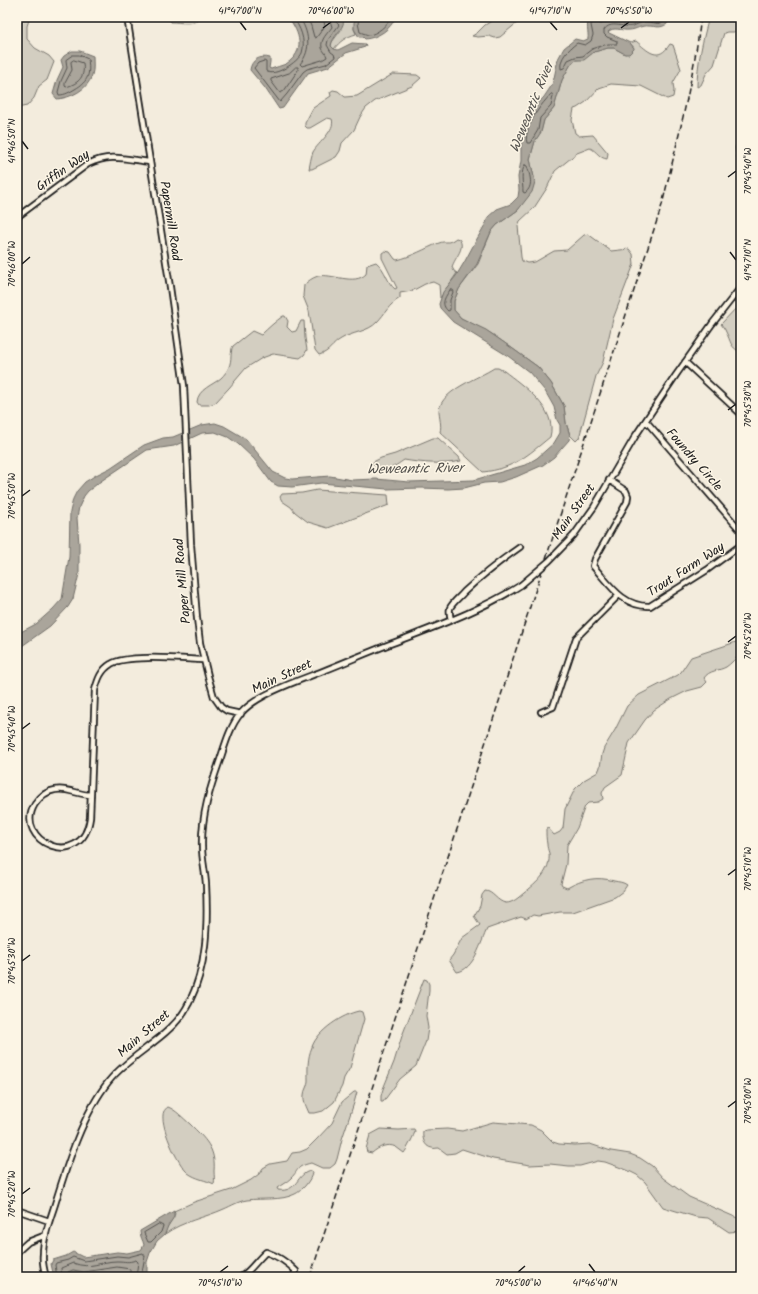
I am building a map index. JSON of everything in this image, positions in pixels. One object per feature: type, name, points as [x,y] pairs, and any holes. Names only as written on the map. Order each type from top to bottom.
[{"type":"street","name":"Papermill Road","points":[[127,17],[176,326],[184,386],[185,429]]},
{"type":"street","points":[[741,144],[739,148],[741,158]]},
{"type":"street","name":"Griffin Way","points":[[17,217],[88,164],[104,157],[149,162]]},
{"type":"street","name":"Main Street","points":[[46,1277],[42,1252],[49,1221],[70,1157],[97,1098],[109,1080],[121,1068],[176,1024],[189,1004],[199,979],[204,955],[207,927],[206,882],[202,846],[203,819],[209,792],[222,754],[230,732],[241,714],[261,697],[292,683],[451,620],[506,594],[520,585],[549,561],[574,535],[594,507],[621,459],[685,362],[741,287]]},
{"type":"street","points":[[685,362],[741,414]]},
{"type":"street","name":"Foundry Circle","points":[[646,421],[741,530]]},
{"type":"street","name":"Paper Mill Road","points":[[185,429],[196,618],[204,660],[214,697],[221,707],[227,711],[241,714]]},
{"type":"street","name":"Trout Farm Way","points":[[609,480],[626,491],[628,496],[627,502],[595,559],[593,566],[619,595],[633,604],[650,606],[708,570],[741,545]]},
{"type":"street","points":[[451,620],[449,614],[454,602],[492,566],[520,547]]},
{"type":"street","points":[[541,712],[553,707],[576,638],[619,595]]},
{"type":"street","points":[[91,795],[81,795],[64,789],[46,793],[39,798],[34,806],[31,816],[35,833],[41,841],[56,848],[68,847],[77,843],[84,836],[89,827],[91,795],[95,690],[100,674],[111,664],[128,658],[204,660]]},
{"type":"street","points":[[17,1210],[49,1221]]},
{"type":"street","points":[[17,1252],[28,1242],[46,1235]]},
{"type":"street","points":[[242,1277],[248,1272],[257,1259],[266,1252],[273,1254],[288,1263],[296,1271],[294,1277]]},
{"type":"shaded area","points":[[17,17],[30,17],[27,26],[27,39],[35,48],[49,56],[54,62],[47,80],[39,86],[34,98],[27,106],[17,108]]},
{"type":"shaded area","points":[[201,17],[195,22],[188,23],[171,22],[168,18]]},
{"type":"shaded area","points":[[336,17],[358,17],[355,20],[354,29],[356,34],[349,36],[334,49],[331,46],[332,42],[341,30]]},
{"type":"shaded area","points":[[498,17],[524,17],[500,37],[472,36],[485,25]]},
{"type":"shaded area","points":[[709,17],[741,17],[741,25],[734,32],[724,33],[714,65],[706,74],[701,85],[697,87],[699,61]]},
{"type":"shaded area","points":[[636,41],[649,51],[657,54],[666,50],[670,44],[673,45],[681,69],[673,83],[673,97],[667,99],[641,86],[611,84],[599,88],[586,102],[574,109],[572,120],[575,133],[579,136],[593,135],[608,153],[607,159],[590,148],[577,153],[555,171],[547,188],[534,208],[520,221],[518,226],[521,257],[522,261],[527,263],[535,262],[554,251],[567,250],[584,235],[588,234],[611,251],[629,249],[633,254],[634,264],[613,319],[603,362],[596,376],[579,438],[576,441],[570,435],[566,423],[564,406],[551,383],[538,367],[492,334],[461,318],[454,310],[454,301],[459,289],[478,264],[491,232],[497,225],[518,210],[535,182],[530,159],[535,141],[541,132],[544,120],[554,108],[562,80],[571,64],[576,60],[584,59],[594,52],[608,48],[614,48],[625,54],[634,48],[630,43]]},
{"type":"shaded area","points":[[393,74],[417,75],[421,78],[412,86],[375,101],[366,108],[354,130],[342,143],[340,151],[336,157],[312,169],[309,169],[315,148],[329,132],[333,123],[332,119],[327,118],[310,128],[307,128],[305,123],[313,108],[331,96],[330,92],[333,90],[338,91],[345,97],[357,96]]},
{"type":"shaded area","points":[[456,238],[461,242],[461,249],[452,267],[457,273],[440,298],[439,285],[433,282],[425,284],[412,291],[400,293],[400,298],[392,304],[373,325],[365,330],[341,339],[326,352],[319,355],[315,350],[309,311],[303,296],[304,285],[307,282],[318,276],[355,279],[366,274],[367,265],[376,262],[395,289],[397,288],[382,258],[382,253],[385,251],[390,252],[397,260],[439,243],[449,242]]},
{"type":"shaded area","points":[[738,306],[741,308],[741,352],[731,344],[721,324]]},
{"type":"shaded area","points":[[283,316],[285,316],[288,321],[287,327],[292,332],[296,331],[301,321],[304,321],[307,350],[304,355],[300,358],[273,354],[262,358],[246,368],[215,403],[209,405],[199,405],[197,402],[200,394],[221,378],[230,365],[233,346],[252,331],[261,335]]},
{"type":"shaded area","points":[[494,368],[504,371],[520,383],[537,399],[549,417],[551,427],[550,437],[520,460],[503,468],[483,472],[440,432],[441,427],[439,410],[447,396],[462,385]]},
{"type":"shaded area","points":[[433,438],[438,438],[459,457],[461,461],[432,463],[404,460],[393,467],[385,469],[377,467],[373,464],[373,462],[381,458],[395,454]]},
{"type":"shaded area","points":[[317,490],[388,495],[389,505],[328,528],[308,522],[282,501],[280,497],[282,494],[302,493]]},
{"type":"shaded area","points":[[736,642],[741,642],[741,654],[730,664],[709,673],[704,678],[707,682],[702,687],[687,691],[671,699],[654,710],[645,720],[629,743],[622,775],[605,787],[602,793],[603,799],[598,802],[588,803],[585,806],[577,828],[567,845],[566,864],[561,884],[562,886],[567,888],[579,882],[590,879],[608,879],[627,885],[623,891],[615,897],[573,912],[560,912],[538,916],[533,915],[526,919],[521,917],[487,929],[472,961],[463,970],[457,972],[449,960],[462,938],[480,925],[474,916],[480,906],[482,895],[485,891],[488,891],[500,901],[506,903],[511,902],[529,889],[542,876],[548,865],[549,859],[546,829],[548,828],[554,835],[560,832],[563,828],[565,809],[575,789],[584,780],[598,772],[604,748],[627,706],[639,695],[678,675],[691,657]]},
{"type":"shaded area","points":[[424,979],[427,980],[429,984],[426,1016],[428,1028],[426,1041],[416,1066],[400,1079],[383,1102],[381,1102],[383,1089]]},
{"type":"shaded area","points":[[359,1011],[362,1012],[364,1019],[350,1068],[344,1078],[342,1086],[334,1102],[323,1111],[309,1113],[304,1095],[308,1083],[308,1064],[312,1047],[319,1035],[331,1024],[338,1019]]},
{"type":"shaded area","points":[[354,1092],[357,1092],[335,1164],[330,1168],[322,1168],[311,1163],[302,1166],[294,1175],[277,1188],[278,1190],[289,1189],[302,1175],[311,1171],[312,1173],[308,1182],[298,1193],[284,1198],[241,1201],[179,1226],[165,1234],[165,1231],[175,1214],[174,1211],[194,1202],[231,1190],[251,1180],[259,1174],[263,1168],[270,1164],[287,1161],[292,1153],[307,1149],[332,1123],[342,1102]]},
{"type":"shaded area","points":[[168,1107],[177,1112],[190,1124],[208,1144],[213,1156],[214,1184],[191,1175],[179,1162],[170,1144],[164,1125],[164,1111]]},
{"type":"shaded area","points":[[493,1122],[531,1125],[541,1130],[553,1142],[559,1144],[590,1144],[640,1158],[652,1166],[663,1178],[689,1197],[741,1219],[741,1231],[729,1232],[708,1218],[696,1217],[663,1207],[645,1182],[637,1175],[605,1162],[598,1161],[580,1166],[550,1164],[530,1165],[493,1159],[462,1149],[455,1153],[447,1154],[439,1148],[427,1146],[423,1139],[423,1131],[426,1130],[447,1129],[462,1131]]},
{"type":"shaded area","points":[[381,1129],[414,1129],[415,1131],[404,1153],[396,1147],[389,1145],[380,1147],[372,1153],[367,1152],[366,1149],[370,1135]]},
{"type":"water","points":[[288,17],[336,17],[344,20],[342,27],[333,39],[331,46],[334,49],[338,50],[352,43],[366,45],[365,47],[346,53],[328,67],[308,73],[283,108],[279,109],[265,88],[250,70],[254,61],[263,57],[270,58],[269,68],[271,69],[286,64],[292,59],[299,48],[299,42],[296,29]]},
{"type":"water","points":[[358,17],[395,17],[391,25],[379,35],[365,39],[363,37],[359,37],[354,29],[354,22]]},
{"type":"water","points":[[607,17],[669,17],[667,24],[658,27],[645,26],[629,30],[610,30],[608,32],[609,33],[630,43],[634,48],[629,54],[625,54],[614,48],[608,48],[594,52],[584,60],[576,60],[571,64],[562,80],[554,108],[544,120],[541,132],[535,141],[530,159],[535,182],[532,192],[518,210],[497,225],[491,232],[477,264],[459,289],[454,301],[454,310],[461,318],[486,330],[509,346],[538,367],[551,383],[564,406],[566,423],[570,435],[569,440],[554,457],[543,465],[516,477],[500,482],[448,489],[387,489],[321,483],[292,487],[278,486],[271,482],[254,459],[238,444],[228,437],[215,432],[202,433],[174,446],[147,450],[101,481],[84,496],[79,507],[77,518],[79,574],[73,599],[68,607],[50,626],[22,646],[17,641],[17,634],[36,624],[62,599],[69,557],[70,512],[73,499],[77,491],[85,482],[110,468],[144,445],[163,438],[173,437],[202,425],[215,423],[224,426],[246,439],[273,472],[285,478],[292,479],[330,476],[352,480],[376,479],[409,482],[474,480],[525,465],[537,458],[554,443],[560,433],[560,425],[557,420],[554,407],[545,391],[529,372],[508,356],[453,322],[440,308],[439,304],[443,292],[456,276],[465,261],[488,217],[497,209],[511,204],[518,197],[521,145],[525,127],[535,107],[552,85],[558,59],[564,48],[575,39],[583,41],[588,39],[587,26],[590,19]]},
{"type":"water","points":[[72,51],[80,51],[93,56],[92,75],[87,85],[83,89],[73,95],[57,99],[53,94],[63,67],[61,60]]},
{"type":"water","points":[[174,1211],[174,1217],[165,1234],[157,1241],[150,1253],[147,1262],[147,1272],[144,1277],[54,1277],[51,1264],[53,1260],[73,1252],[83,1257],[117,1252],[127,1253],[141,1250],[144,1245],[140,1231]]},
{"type":"railway","points":[[310,1277],[662,205],[689,88],[701,17]]},
{"type":"water label","name":"Weweantic River","points":[[532,107]]},
{"type":"water label","name":"Weweantic River","points":[[415,469]]}]
